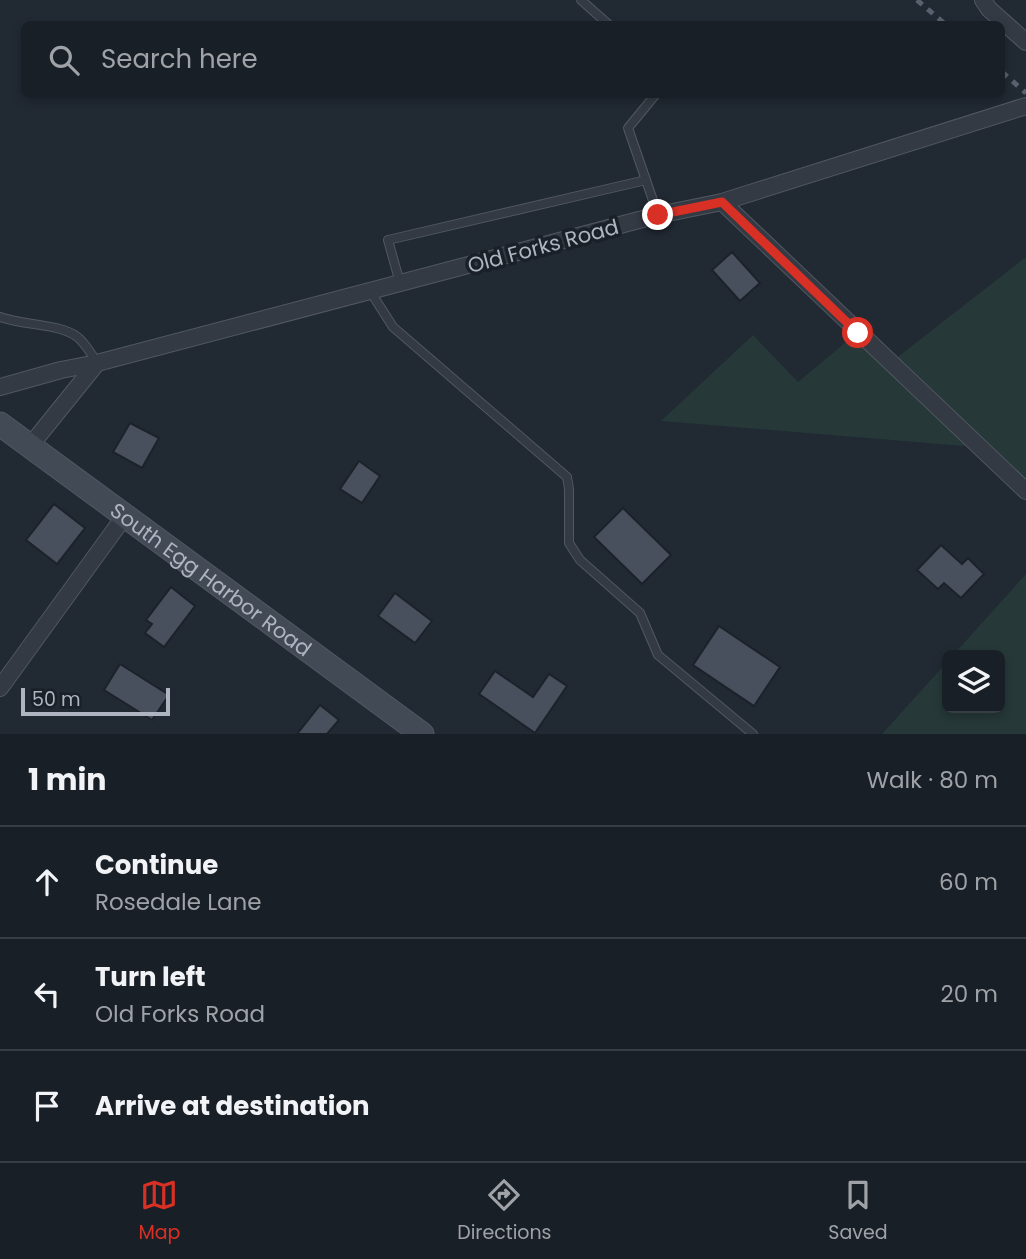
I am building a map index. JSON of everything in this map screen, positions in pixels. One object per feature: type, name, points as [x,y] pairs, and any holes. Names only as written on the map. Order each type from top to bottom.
[{"type":"main road","name":"South Egg Harbor Road","points":[[0,424],[422,734]]},
{"type":"street","points":[[983,0],[1002,21]]},
{"type":"street","points":[[1005,24],[1026,43]]},
{"type":"street","name":"Old Forks Road","points":[[0,387],[658,215],[722,202],[1026,106]]},
{"type":"street","points":[[722,202],[1026,491]]},
{"type":"street","points":[[30,446],[97,363]]},
{"type":"street","points":[[0,688],[124,517]]},
{"type":"lane","points":[[581,0],[605,21]]},
{"type":"lane","points":[[653,98],[628,128],[658,215]]},
{"type":"lane","points":[[400,283],[388,240],[646,180]]},
{"type":"lane","points":[[370,291],[393,327],[567,477],[569,544],[580,560],[640,613],[658,655],[753,734]]},
{"type":"lane","points":[[0,317],[17,323],[63,330],[77,336],[97,363]]},
{"type":"shaded area","points":[[1026,257],[1026,495],[976,447],[661,421],[753,335],[798,382],[858,332],[890,363]]},
{"type":"shaded area","points":[[1026,574],[1026,734],[882,734],[942,668],[942,713],[1005,713],[1005,650],[958,650]]},
{"type":"building","points":[[732,252],[760,283],[740,301],[712,270]]},
{"type":"building","points":[[130,423],[159,438],[142,468],[113,452]]},
{"type":"building","points":[[359,461],[380,476],[362,503],[340,489]]},
{"type":"building","points":[[54,504],[85,528],[57,564],[26,540]]},
{"type":"building","points":[[623,508],[671,555],[642,584],[594,537]]},
{"type":"building","points":[[941,545],[962,564],[968,558],[984,574],[961,598],[944,583],[938,589],[917,570]]},
{"type":"building","points":[[171,587],[195,606],[164,647],[145,633],[152,624],[146,620]]},
{"type":"building","points":[[395,593],[432,621],[415,643],[378,616]]},
{"type":"building","points":[[719,626],[780,667],[754,706],[693,665]]},
{"type":"building","points":[[120,664],[169,695],[152,720],[104,690]]},
{"type":"building","points":[[495,671],[533,697],[549,674],[567,686],[535,733],[479,694]]},
{"type":"building","points":[[320,705],[339,720],[327,734],[297,734]]},
{"type":"railway","points":[[917,0],[942,21]]},
{"type":"railway","points":[[1005,75],[1026,93]]},
{"type":"route","points":[[658,215],[722,202],[858,333]]}]
